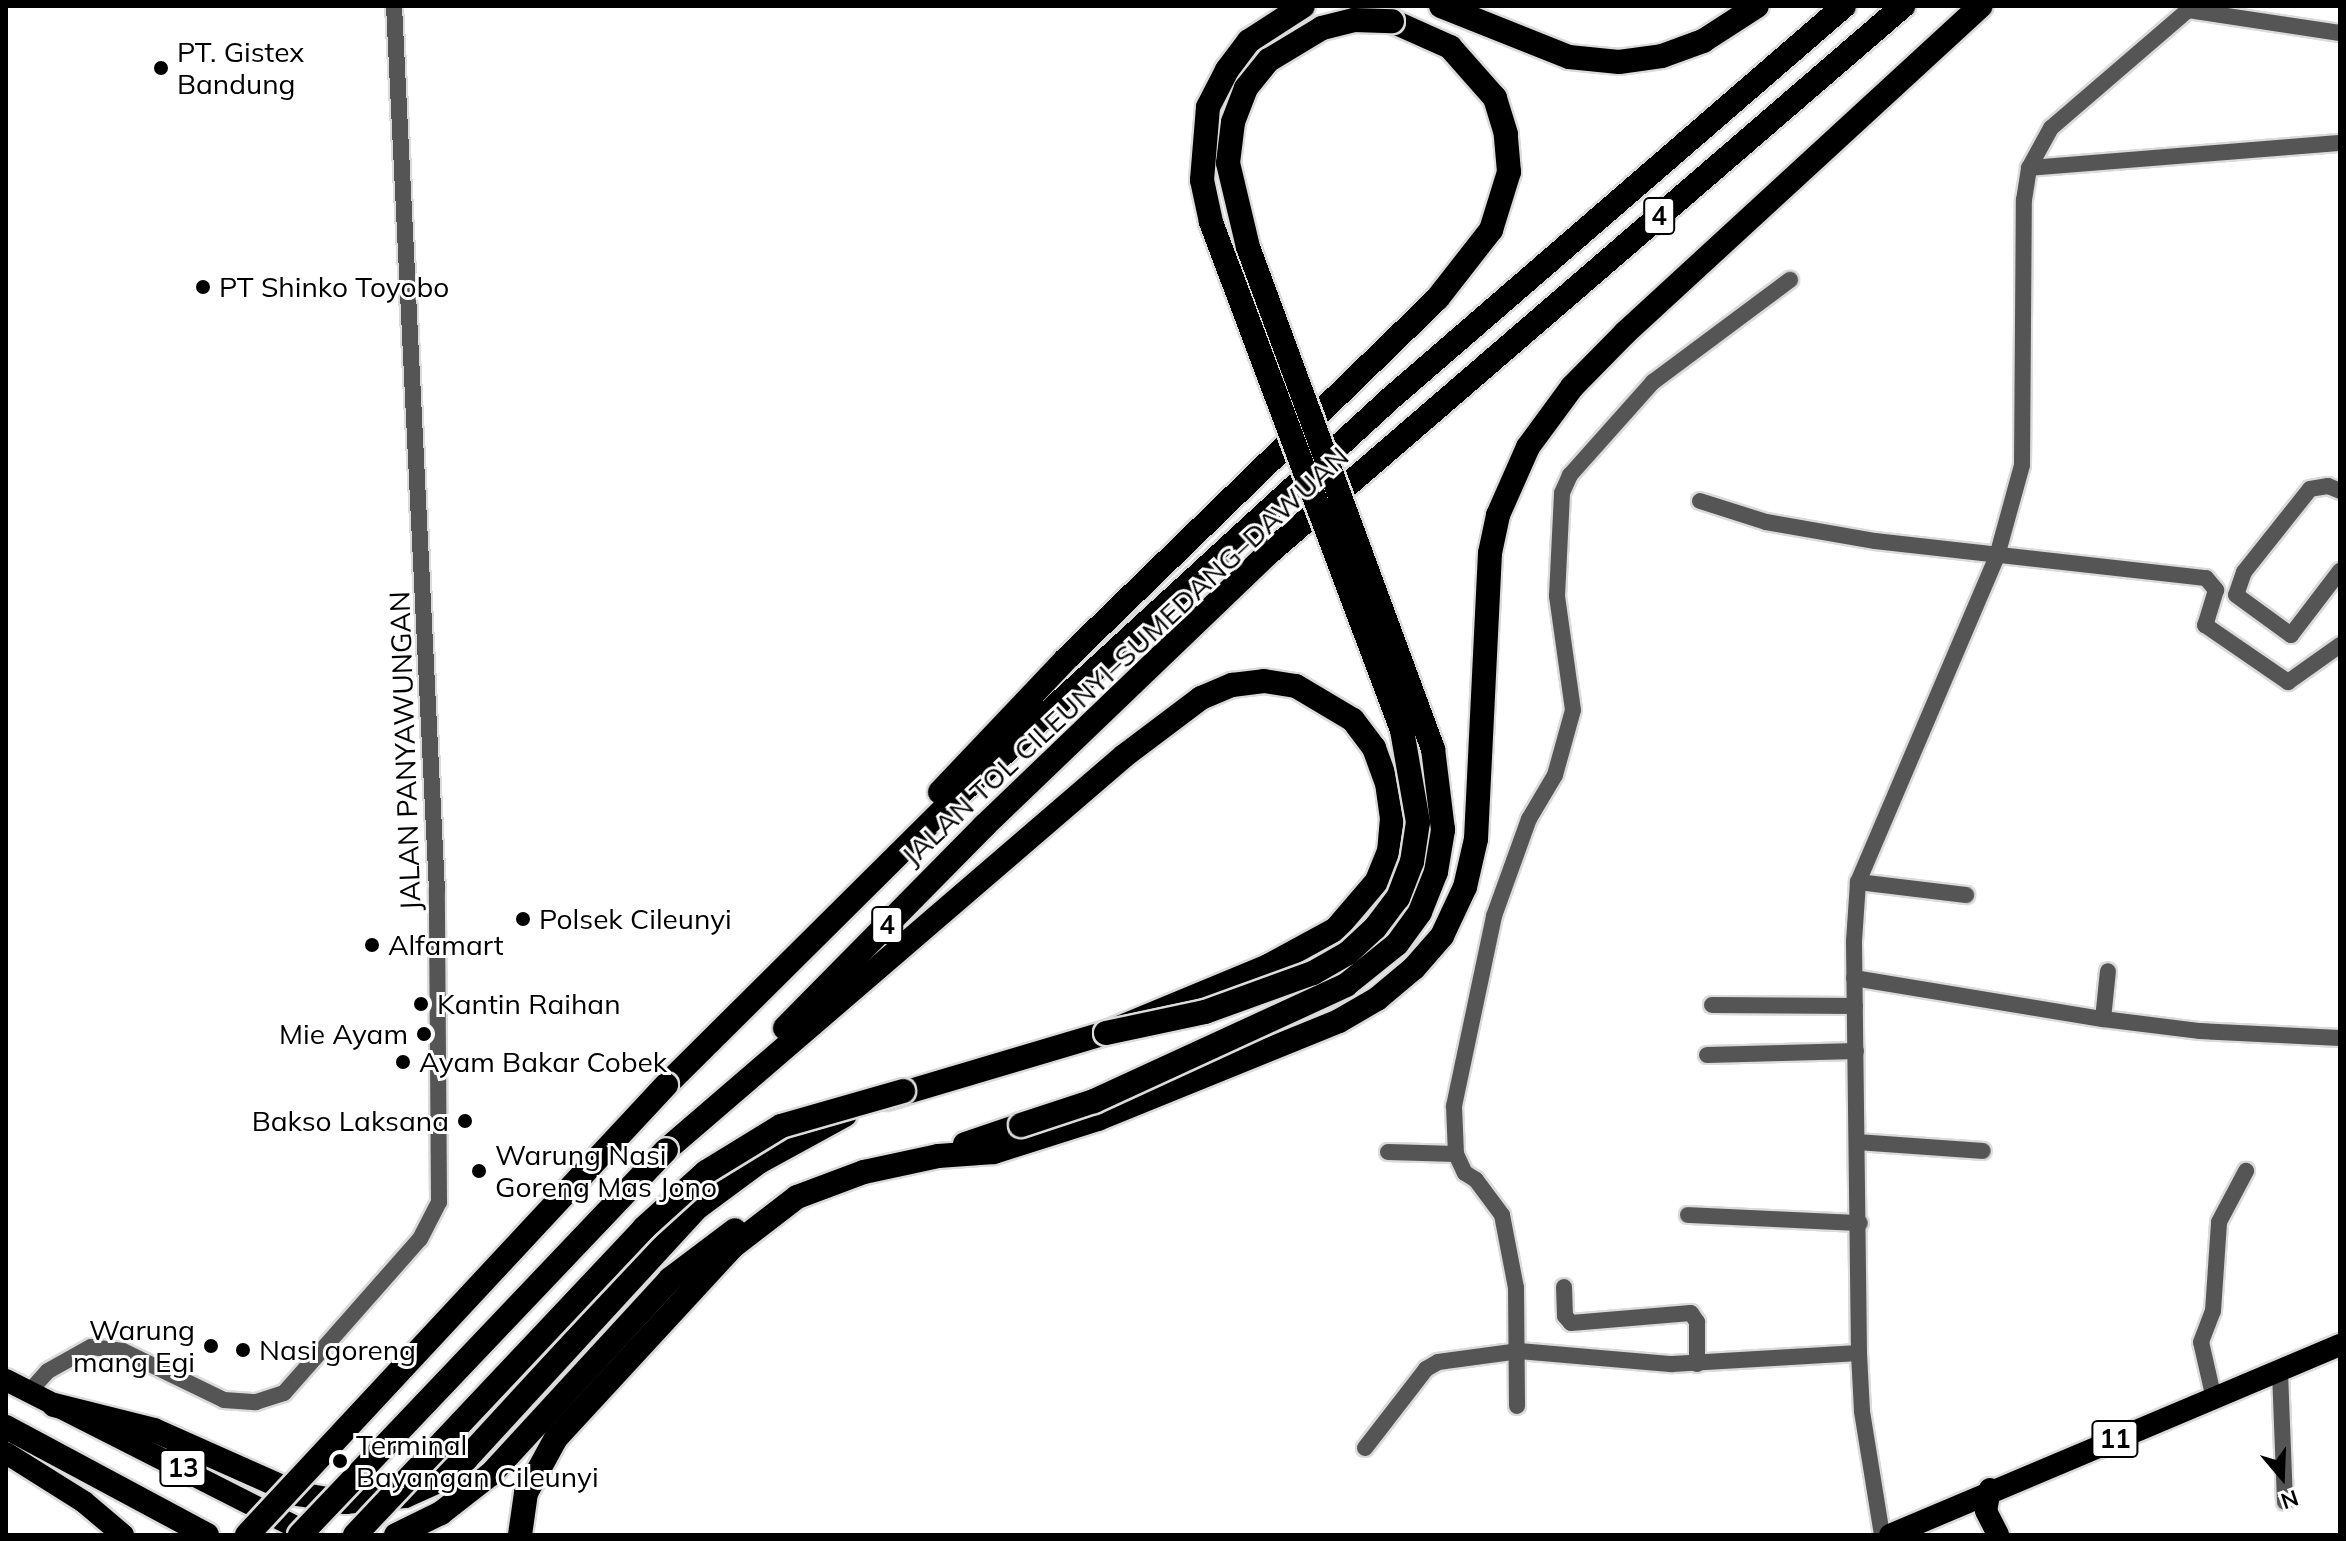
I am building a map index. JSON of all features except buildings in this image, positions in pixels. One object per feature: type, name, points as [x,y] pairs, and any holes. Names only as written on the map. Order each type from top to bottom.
[{"type":"highway","points":[[355,1535],[644,1228],[706,1172],[781,1126],[1106,1033],[1205,1012],[1313,973],[1348,953],[1375,928],[1398,898],[1412,862],[1418,822],[1402,730],[1211,222],[1202,180],[1208,107],[1227,70],[1249,41],[1303,6]]},
{"type":"highway","points":[[1441,6],[1569,57],[1619,62],[1662,56],[1703,41],[1757,6]]},
{"type":"highway","name":"JALAN TOL CILEUNYI–SUMEDANG–DAWUAN","points":[[247,1535],[666,1085],[954,799],[1391,398],[1844,6]]},
{"type":"highway","name":"JALAN TOL CILEUNYI–SUMEDANG–DAWUAN","points":[[300,1535],[666,1150],[984,826],[1271,551],[1903,6]]},
{"type":"highway","points":[[938,1156],[994,1152],[1069,1129],[1327,1026],[1377,999],[1442,936],[1465,887],[1481,804],[1490,553],[1513,476],[1545,419],[1625,333],[1980,6]]},
{"type":"highway","points":[[396,1535],[469,1493],[549,1430],[732,1247],[797,1197],[864,1172],[938,1156],[1094,1101],[1346,985],[1397,944],[1420,912],[1436,872],[1443,830],[1433,749],[1248,247],[1228,163],[1233,122],[1246,88],[1269,60],[1322,28],[1354,20],[1392,21],[1450,47],[1495,98],[1506,134],[1509,172],[1491,230],[1437,299],[1066,659],[666,1085]]},
{"type":"highway","points":[[666,1150],[1166,721],[1232,685],[1264,681],[1296,686],[1327,700],[1353,720],[1374,748],[1387,783],[1392,818],[1389,851],[1360,907],[1304,949],[1106,1033]]},
{"type":"highway","points":[[54,1405],[154,1430],[274,1485],[345,1502],[385,1500],[423,1489],[453,1470],[482,1443],[698,1207],[795,1140],[903,1091]]},
{"type":"highway","name":"11","points":[[1890,1535],[1990,1489],[2340,1345]]},
{"type":"highway","name":"13","points":[[6,1380],[312,1535]]},
{"type":"highway","points":[[6,1427],[207,1535]]},
{"type":"highway","points":[[520,1535],[526,1493],[549,1430]]},
{"type":"highway","points":[[6,1453],[121,1532]]},
{"type":"highway","points":[[1990,1489],[1986,1511],[1998,1535]]},
{"type":"street","name":"JALAN PANYAWUNGAN","points":[[29,1392],[48,1371],[91,1347],[123,1351],[224,1400],[256,1402],[284,1393],[420,1239],[439,1202],[437,891],[394,6]]},
{"type":"street","points":[[1882,1535],[1862,1411],[1859,1353],[1860,1223],[1854,978],[1858,882],[1997,556],[2024,442],[2024,200],[2029,168],[2051,128],[2191,8],[2340,33]]},
{"type":"street","points":[[2029,168],[2340,143]]},
{"type":"street","points":[[1517,1406],[1519,1351],[1516,1288],[1502,1215],[1476,1180],[1465,1173],[1456,1154],[1454,1106],[1494,916],[1529,819],[1555,775],[1573,710],[1557,596],[1562,493],[1570,475],[1653,382],[1790,280]]},
{"type":"street","points":[[2340,491],[2328,486],[2310,489],[2244,572],[2236,595],[2291,635],[2340,571]]},
{"type":"street","points":[[1700,501],[1766,522],[1997,556],[2206,578],[2216,590],[2205,625],[2288,682],[2340,645]]},
{"type":"street","points":[[1858,882],[1966,895]]},
{"type":"street","points":[[2103,1019],[2108,971]]},
{"type":"street","points":[[1854,978],[2103,1019],[2200,1031],[2340,1038]]},
{"type":"street","points":[[1712,1005],[1855,1006]]},
{"type":"street","points":[[1707,1055],[1856,1051]]},
{"type":"street","points":[[1858,1142],[1983,1151]]},
{"type":"street","points":[[1388,1152],[1456,1154]]},
{"type":"street","points":[[2214,1399],[2201,1342],[2213,1311],[2219,1222],[2246,1171]]},
{"type":"street","points":[[1688,1215],[1860,1223]]},
{"type":"street","points":[[1564,1287],[1565,1316],[1571,1323],[1695,1315],[1697,1364]]},
{"type":"street","points":[[1365,1448],[1426,1369],[1438,1362],[1519,1351],[1633,1363],[1697,1364],[1859,1353]]},
{"type":"street","points":[[2280,1372],[2285,1502]]},
{"type":"place","name":"PT. Gistex Bandung","points":[[161,68]]},
{"type":"place","name":"PT Shinko Toyobo","points":[[203,287]]},
{"type":"place","name":"Polsek Cileunyi","points":[[523,919]]},
{"type":"place","name":"Alfamart","points":[[372,945]]},
{"type":"place","name":"Kantin Raihan","points":[[421,1004]]},
{"type":"place","name":"Mie Ayam","points":[[424,1034]]},
{"type":"place","name":"Ayam Bakar Cobek","points":[[403,1062]]},
{"type":"place","name":"Bakso Laksana","points":[[465,1121]]},
{"type":"place","name":"Warung Nasi Goreng Mas Jono","points":[[479,1171]]},
{"type":"place","name":"Warung mang Egi","points":[[211,1346]]},
{"type":"place","name":"Nasi goreng","points":[[243,1350]]},
{"type":"place","name":"Terminal Bayangan Cileunyi","points":[[340,1461]]}]
